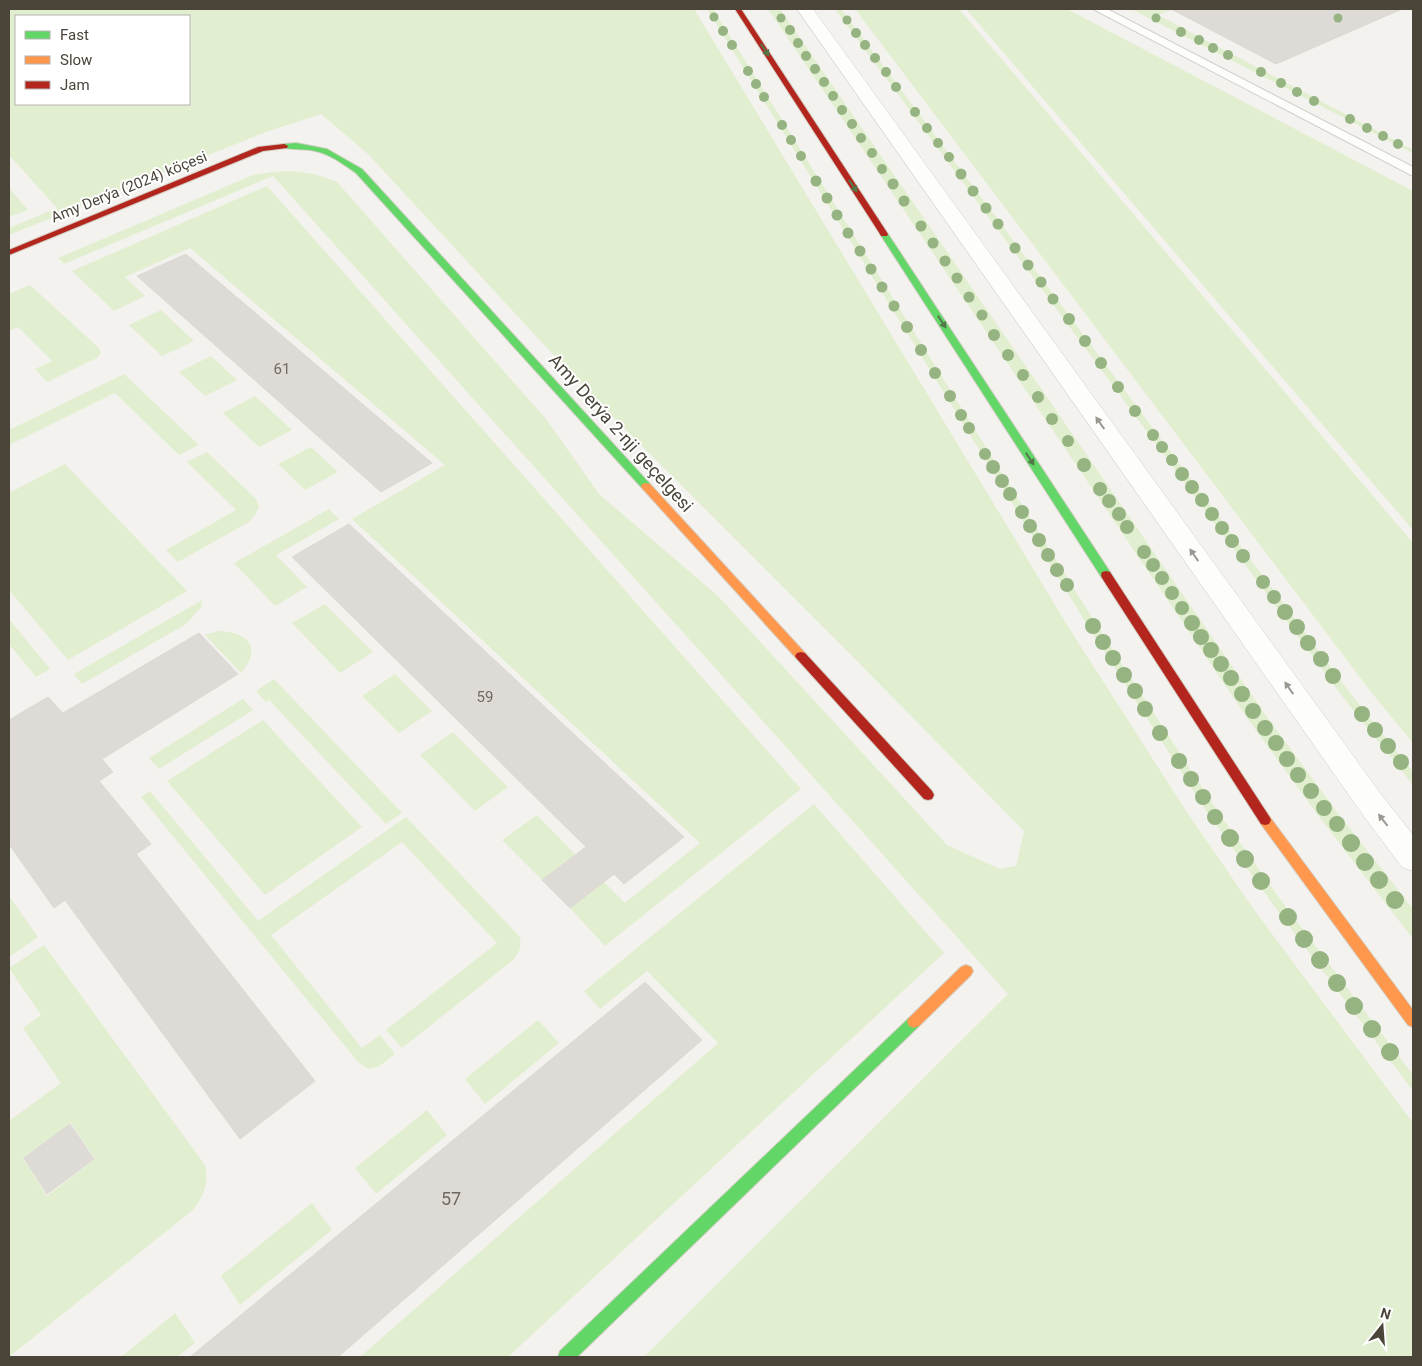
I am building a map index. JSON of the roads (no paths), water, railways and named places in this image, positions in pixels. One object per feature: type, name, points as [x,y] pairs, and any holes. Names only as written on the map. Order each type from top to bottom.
[{"type":"street","points":[[738,9],[1273,833],[1413,1021]]},
{"type":"street","points":[[805,9],[1372,806],[1413,858]]},
{"type":"street","name":"Amy Derýa 2-nji geçelgesi","points":[[261,149],[284,144],[307,146],[330,152],[359,171],[928,795]]},
{"type":"street","name":"Amy Derýa (2024) köçesi","points":[[9,253],[261,149]]},
{"type":"street","points":[[566,1357],[966,971]]},
{"type":"lane","points":[[1099,9],[1413,172]]}]
